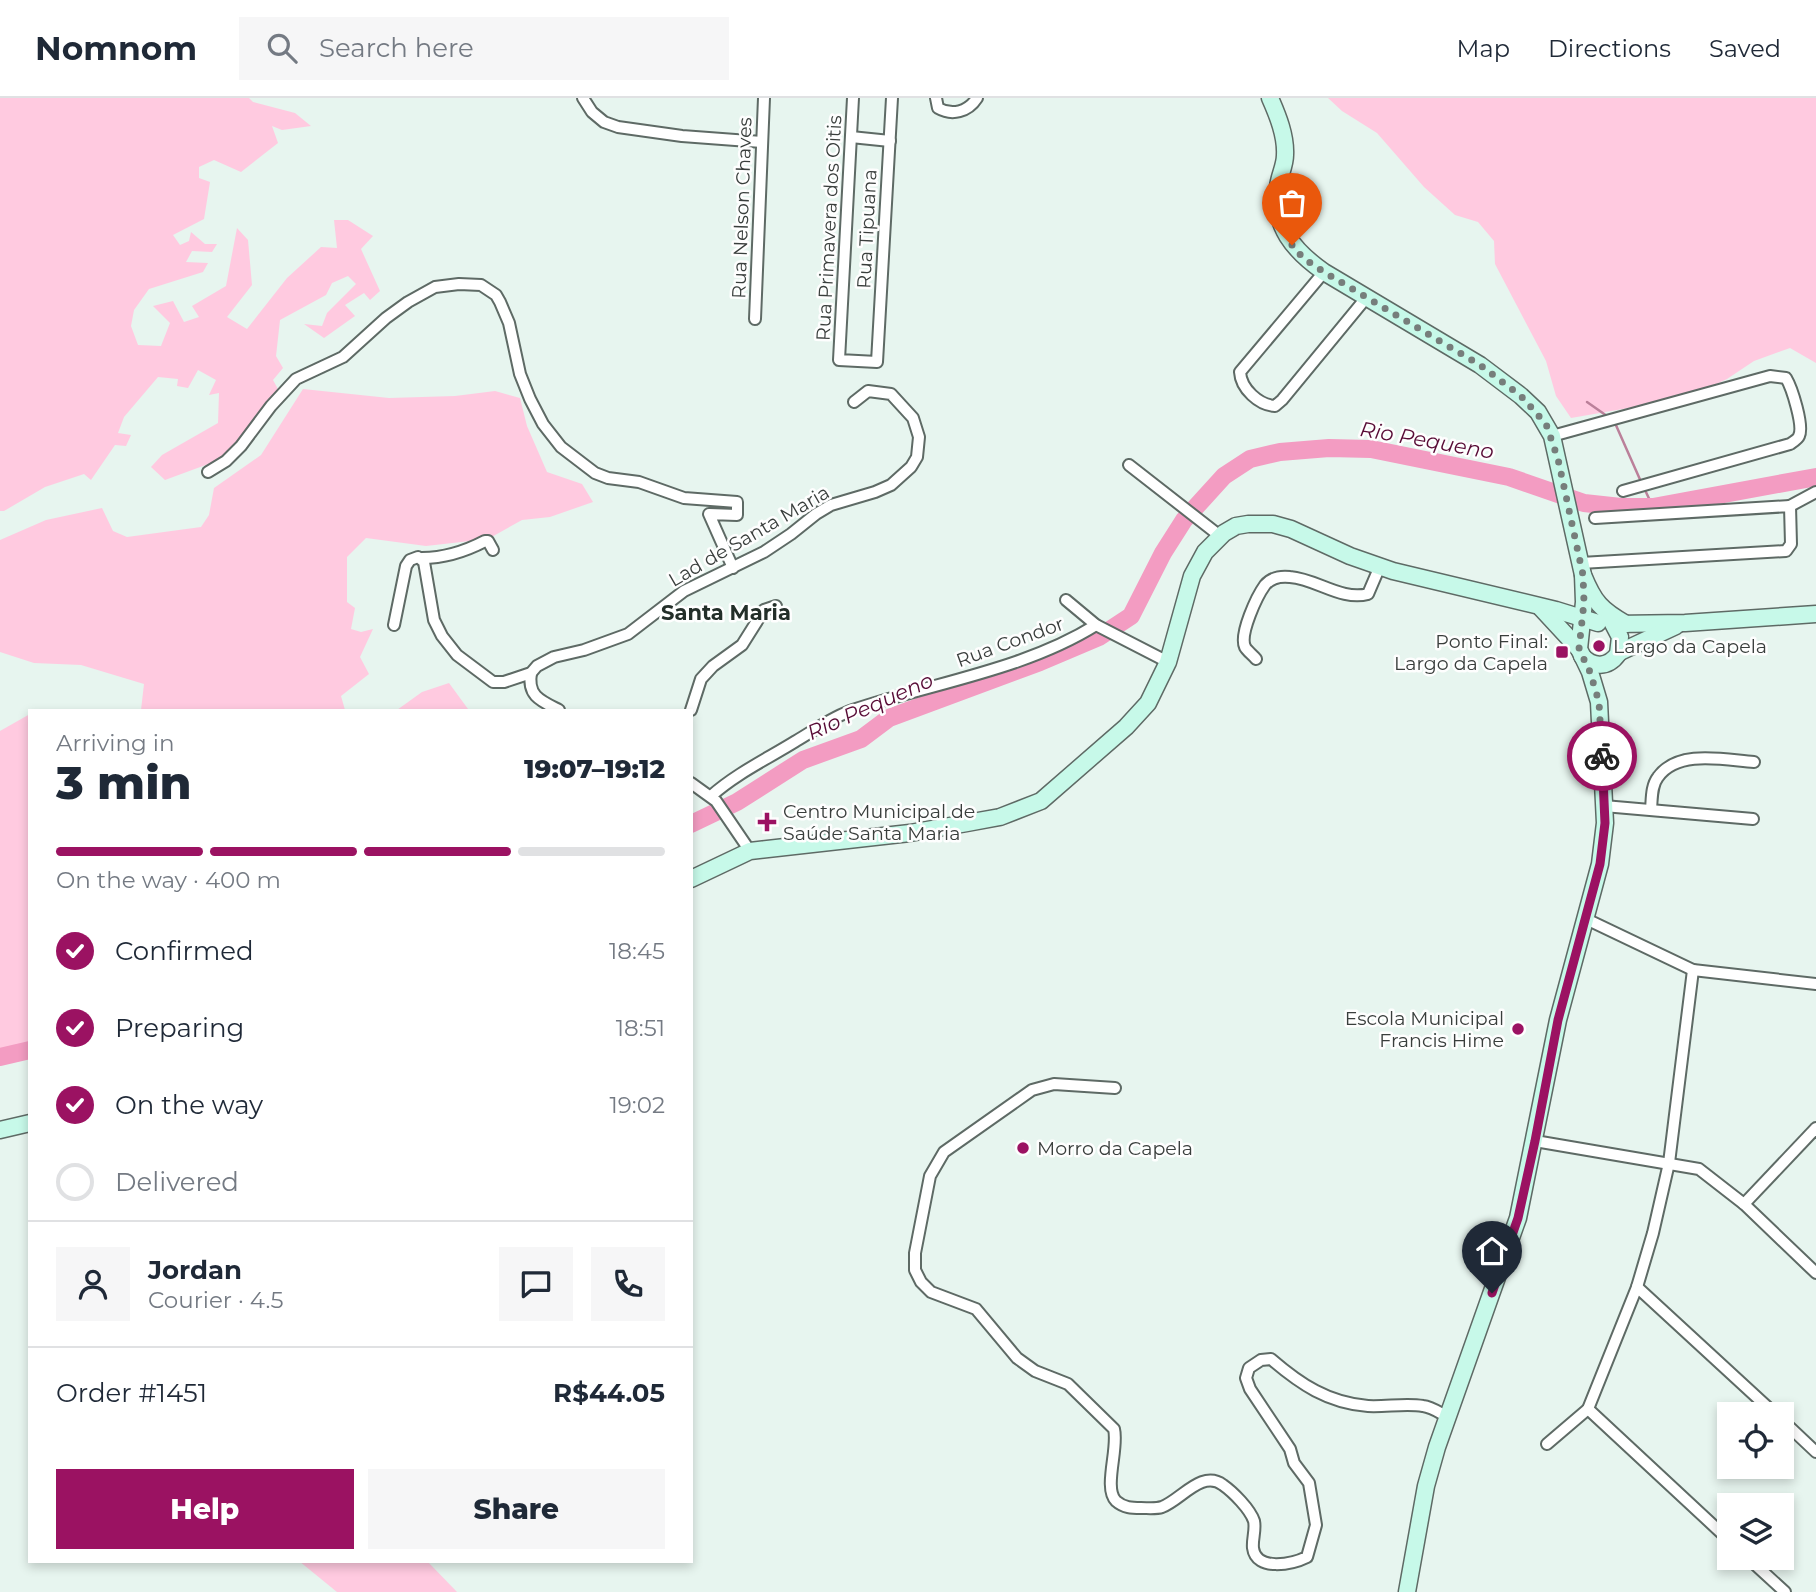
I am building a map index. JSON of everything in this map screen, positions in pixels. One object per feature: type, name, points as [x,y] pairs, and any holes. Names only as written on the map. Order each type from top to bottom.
[{"type":"street","points":[[583,98],[592,112],[604,122],[618,128],[762,142]]},
{"type":"street","name":"Rua Nelson Chaves","points":[[755,319],[764,98]]},
{"type":"street","name":"Rua Primavera dos Oitis","points":[[853,98],[839,360],[877,362]]},
{"type":"street","name":"Rua Tipuana","points":[[877,362],[892,98]]},
{"type":"street","points":[[936,100],[938,108],[944,112],[957,112],[966,110],[977,98]]},
{"type":"street","points":[[1270,98],[1284,139],[1285,158],[1278,186],[1277,209],[1283,229],[1292,245],[1303,258],[1324,272],[1480,365],[1538,412],[1552,436],[1582,569],[1607,623]]},
{"type":"street","points":[[851,138],[890,141]]},
{"type":"street","points":[[1324,272],[1240,372],[1248,390],[1266,406],[1275,406],[1282,400],[1366,298]]},
{"type":"street","points":[[208,472],[226,461],[241,446],[271,406],[296,379],[343,357],[408,302],[435,287],[481,285],[496,295],[500,302],[509,323],[520,374],[551,437],[581,463],[608,478],[639,482],[684,498],[737,502],[737,515],[709,514],[733,568]]},
{"type":"street","points":[[1552,436],[1770,376],[1786,378],[1793,389],[1799,438],[1790,444],[1623,491]]},
{"type":"street","name":"Lad de Santa Maria","points":[[422,558],[434,621],[457,655],[493,682],[503,682],[531,673],[544,661],[628,634],[684,592],[764,552],[831,505],[891,485],[911,467],[917,457],[919,437],[913,418],[891,394],[868,391],[854,402]]},
{"type":"street","points":[[1129,465],[1220,536]]},
{"type":"street","points":[[1595,518],[1790,506],[1816,492]]},
{"type":"street","points":[[1582,569],[1786,551],[1791,544],[1790,506]]},
{"type":"street","points":[[693,878],[750,851],[909,833],[1000,817],[1041,801],[1126,727],[1149,703],[1168,662],[1192,576],[1205,552],[1220,536],[1236,526],[1272,524],[1291,529],[1380,566],[1607,623],[1685,622],[1816,614]]},
{"type":"street","points":[[394,625],[406,566],[414,557],[439,558],[464,552],[485,541],[488,541],[493,550]]},
{"type":"street","points":[[1256,659],[1245,647],[1243,636],[1266,584],[1277,577],[1291,576],[1356,597],[1368,594],[1380,566]]},
{"type":"street","points":[[1582,569],[1583,596],[1621,643],[1604,682],[1599,702]]},
{"type":"street","points":[[1556,610],[1571,605],[1583,596]]},
{"type":"street","points":[[1066,600],[1114,636],[1168,662]]},
{"type":"street","points":[[691,709],[701,679],[713,666],[742,645],[764,610],[776,606]]},
{"type":"street","points":[[1539,607],[1581,647],[1586,660],[1598,665],[1604,665],[1685,622]]},
{"type":"street","points":[[1581,647],[1607,623]]},
{"type":"street","name":"Rua Condor","points":[[713,799],[742,772],[850,710],[999,667],[1072,640],[1098,626]]},
{"type":"street","points":[[1407,1592],[1426,1486],[1518,1218],[1558,1020],[1600,864],[1605,823],[1599,702],[1581,647]]},
{"type":"street","points":[[531,673],[530,688],[533,695],[557,709]]},
{"type":"street","points":[[1651,809],[1653,790],[1658,777],[1670,766],[1685,761],[1708,759],[1754,762]]},
{"type":"street","points":[[693,784],[713,799],[750,851]]},
{"type":"street","points":[[1604,806],[1753,819]]},
{"type":"street","points":[[1584,918],[1693,970],[1816,984]]},
{"type":"street","points":[[1547,1444],[1588,1409],[1637,1287],[1669,1163],[1693,970]]},
{"type":"street","points":[[1115,1087],[1054,1084],[1032,1090],[944,1152],[930,1176],[915,1253],[915,1270],[921,1282],[931,1292],[976,1310],[1017,1357],[1035,1371],[1068,1384],[1114,1429],[1116,1438],[1110,1489],[1115,1500],[1127,1508],[1160,1508],[1202,1482],[1213,1480],[1223,1484],[1249,1512],[1255,1524],[1253,1550],[1259,1560],[1274,1564],[1296,1563],[1307,1557],[1312,1545],[1316,1525],[1313,1499],[1309,1483],[1294,1463],[1290,1448],[1250,1389],[1246,1378],[1249,1368],[1261,1360],[1271,1359],[1300,1383],[1320,1394],[1368,1406],[1422,1405],[1448,1417]]},
{"type":"street","points":[[0,1130],[28,1123]]},
{"type":"street","points":[[1744,1204],[1816,1128]]},
{"type":"street","points":[[1535,1141],[1699,1169],[1744,1204],[1816,1273]]},
{"type":"street","points":[[1637,1287],[1762,1402]]},
{"type":"street","points":[[1588,1409],[1717,1529]]},
{"type":"street","points":[[1794,1431],[1816,1452]]},
{"type":"street","points":[[1761,1570],[1785,1592]]},
{"type":"shaded area","points":[[0,98],[249,98],[253,102],[295,113],[311,126],[282,130],[272,126],[278,143],[241,172],[214,160],[199,167],[199,178],[210,182],[204,219],[173,235],[180,245],[189,241],[191,232],[205,244],[217,244],[212,252],[192,251],[186,262],[208,263],[203,272],[149,289],[134,310],[131,326],[138,345],[161,346],[170,323],[153,306],[173,301],[184,322],[199,317],[192,306],[226,286],[237,228],[248,240],[252,285],[227,317],[247,329],[287,278],[321,247],[337,248],[334,220],[348,220],[373,236],[361,249],[380,291],[370,300],[364,293],[345,305],[355,316],[324,338],[304,324],[322,326],[327,313],[356,284],[348,276],[332,283],[326,295],[280,320],[276,356],[283,368],[273,380],[279,391],[230,456],[165,480],[151,467],[162,455],[218,423],[219,393],[209,395],[216,380],[198,370],[188,388],[177,386],[178,379],[158,377],[124,417],[118,433],[131,435],[126,446],[115,445],[91,480],[84,474],[45,487],[0,511]]},
{"type":"shaded area","points":[[1328,98],[1816,98],[1816,363],[1790,348],[1754,361],[1727,379],[1686,398],[1571,418],[1556,396],[1546,361],[1495,264],[1494,241],[1478,222],[1455,215],[1424,187],[1377,133],[1342,111]]},
{"type":"shaded area","points":[[303,389],[389,398],[455,396],[495,391],[520,398],[527,426],[547,472],[582,484],[593,502],[550,517],[522,520],[488,539],[426,546],[366,538],[347,557],[347,602],[355,608],[351,629],[361,632],[373,629],[360,657],[369,674],[341,696],[345,709],[141,709],[144,684],[81,665],[34,663],[0,652],[0,540],[46,520],[102,508],[113,531],[127,537],[201,527],[209,515],[214,488],[261,455]]},
{"type":"shaded area","points":[[449,683],[468,709],[398,709],[422,692]]},
{"type":"shaded area","points":[[28,715],[28,1050],[8,1053],[0,1051],[0,731]]},
{"type":"shaded area","points":[[301,1563],[429,1563],[457,1592],[337,1592]]},
{"type":"waterway","points":[[1587,402],[1607,416]]},
{"type":"waterway","points":[[1615,423],[1642,484]]},
{"type":"waterway","name":"Rio Pequeno","points":[[693,823],[737,802],[803,760],[861,739],[889,718],[1099,637],[1131,616],[1163,553],[1184,520],[1224,476],[1250,459],[1280,452],[1329,448],[1371,449],[1509,477],[1584,503],[1621,507],[1653,507],[1816,477]]},
{"type":"waterway","points":[[1645,490],[1653,507]]},
{"type":"waterway","name":"Rio Pequeno","points":[[0,1057],[28,1050]]},
{"type":"way so far","points":[[1292,245],[1303,258],[1324,272],[1480,365],[1521,396],[1546,424],[1558,459],[1583,575],[1584,602],[1579,649],[1590,672],[1599,702],[1602,756]]},
{"type":"place","name":"Largo da Capela","points":[[1599,646]]},
{"type":"place","name":"Ponto Final: Largo da Capela","points":[[1562,652]]},
{"type":"place","name":"Centro Municipal de Saúde Santa Maria","points":[[767,822]]},
{"type":"place","name":"Escola Municipal Francis Hime","points":[[1518,1029]]},
{"type":"place","name":"Morro da Capela","points":[[1023,1148]]},
{"type":"district","name":"Santa Maria","points":[[726,612]]},
{"type":"route","points":[[1492,1293],[1518,1218],[1558,1020],[1600,864],[1605,823],[1602,756]]}]
